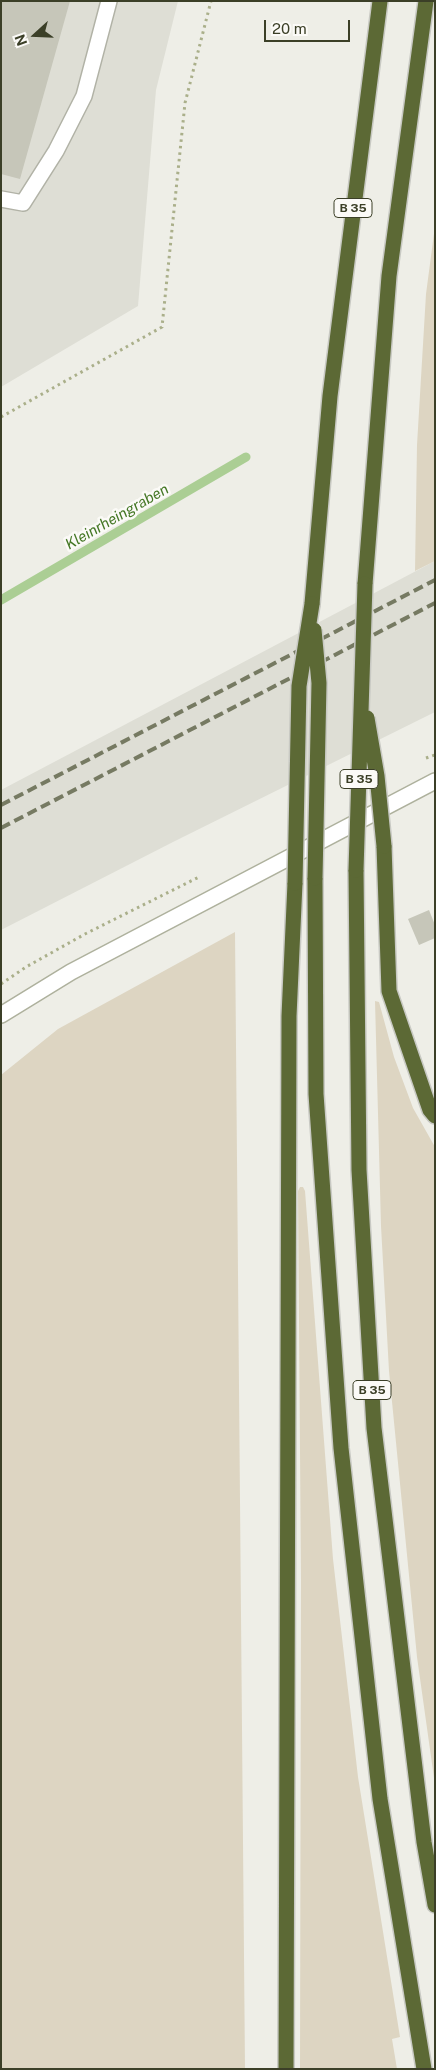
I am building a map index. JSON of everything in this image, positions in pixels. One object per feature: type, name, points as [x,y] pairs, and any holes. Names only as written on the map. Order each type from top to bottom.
[{"type":"highway","name":"B 35","points":[[312,604],[330,396],[380,1]]},
{"type":"highway","name":"B 35","points":[[426,1],[389,276],[365,584],[356,870],[359,1170],[374,1428],[424,1842],[435,1905]]},
{"type":"highway","points":[[312,604],[319,683],[315,878],[316,1094],[342,1448],[380,1799],[424,2069]]},
{"type":"highway","points":[[286,2069],[288,1026],[295,883],[299,686],[312,604]]},
{"type":"highway","points":[[361,687],[377,776],[384,846],[389,991],[430,1110],[435,1116]]},
{"type":"main road","points":[[1,199],[23,203],[56,151],[84,96],[109,1]]},
{"type":"main road","points":[[1,1015],[71,972],[435,781]]},
{"type":"path","points":[[1,417],[162,327],[185,103],[211,1]]},
{"type":"path","points":[[422,760],[435,755]]},
{"type":"path","points":[[1,984],[26,967],[85,934],[205,874]]},
{"type":"shaded area","points":[[1,1],[178,1],[156,90],[138,306],[1,387]]},
{"type":"shaded area","points":[[435,226],[435,561],[415,571],[417,445],[426,294]]},
{"type":"shaded area","points":[[435,561],[435,712],[1,930],[1,790]]},
{"type":"shaded area","points":[[235,932],[245,2069],[1,2069],[1,1075],[58,1029]]},
{"type":"shaded area","points":[[375,1001],[379,1002],[394,1057],[413,1108],[435,1147],[435,1785],[417,1657],[389,1371],[381,1226]]},
{"type":"shaded area","points":[[300,1187],[303,1187],[305,1191],[333,1559],[358,1777],[400,2037],[392,2039],[397,2069],[300,2069],[301,1581],[298,1191]]},
{"type":"building","points":[[1,1],[70,1],[20,179],[1,174]]},
{"type":"building","points":[[429,910],[435,925],[435,938],[419,945],[408,919]]},
{"type":"waterway","name":"Kleinrheingraben","points":[[1,600],[246,457]]},
{"type":"railway","points":[[1,805],[435,580]]},
{"type":"railway","points":[[1,828],[435,603]]}]
